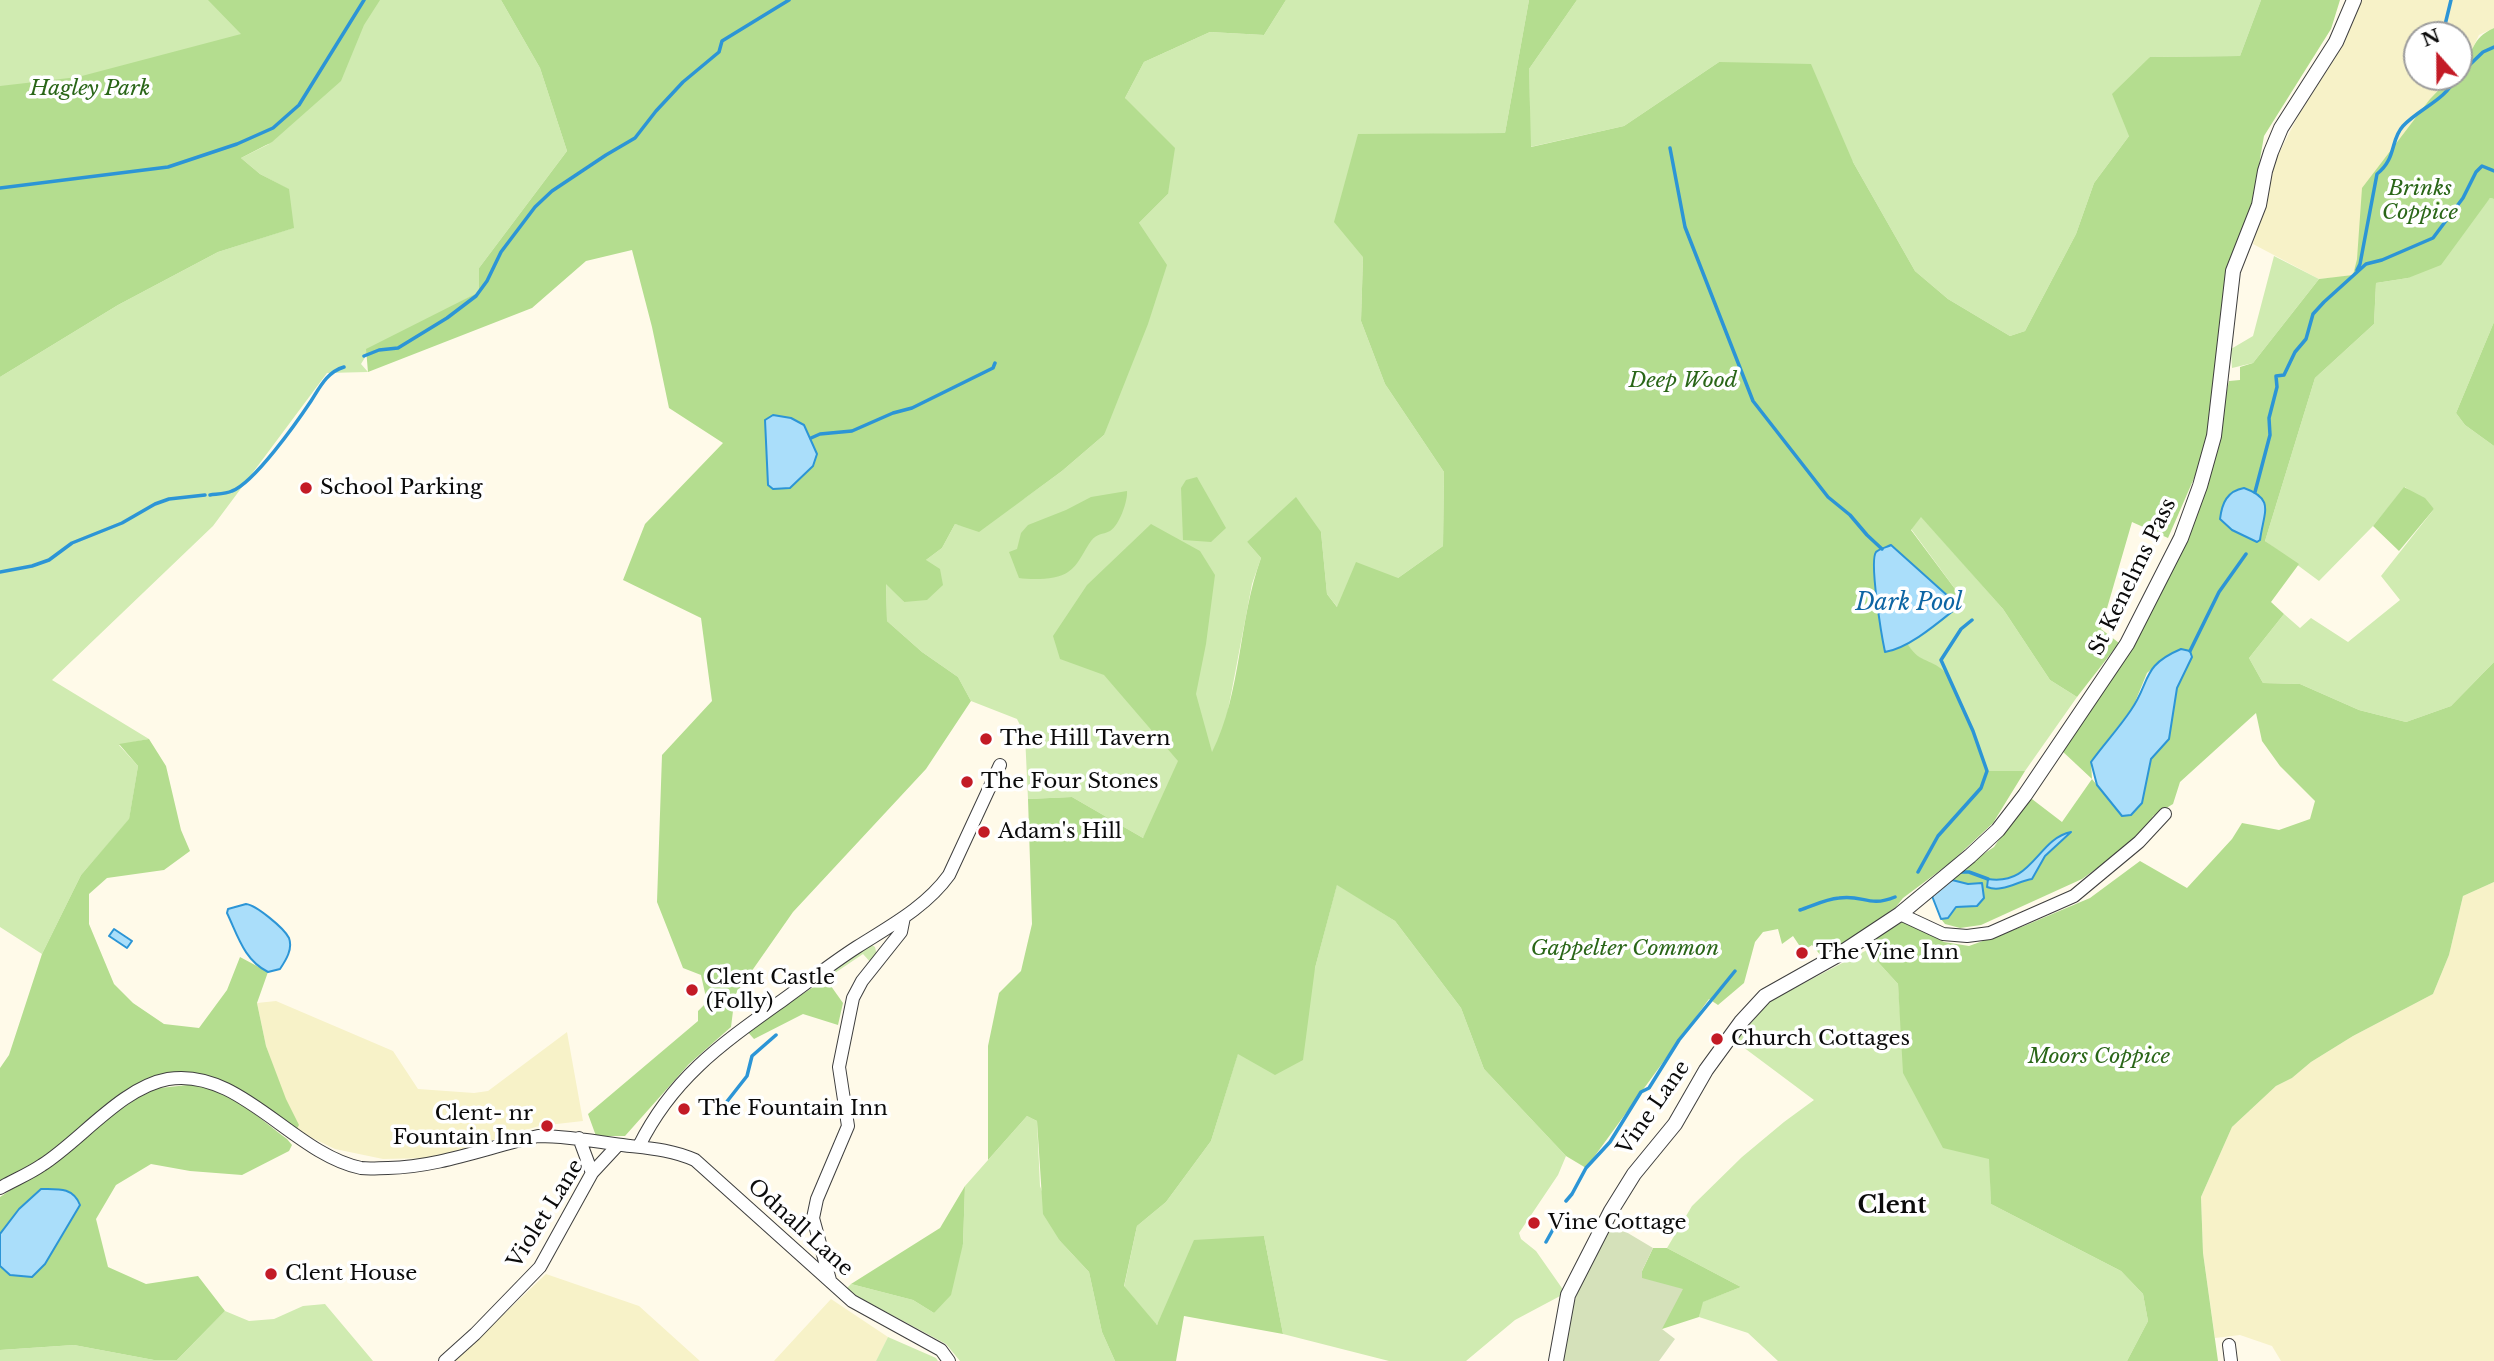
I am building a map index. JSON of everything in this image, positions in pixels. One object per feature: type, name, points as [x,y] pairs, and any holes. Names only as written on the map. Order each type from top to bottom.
[{"type":"street","name":"St Kenelms Pass","points":[[1900,914],[1998,830],[2025,795],[2127,644],[2181,538],[2214,436],[2233,271],[2259,205],[2268,162],[2281,128],[2318,74],[2336,42],[2354,0]]},
{"type":"street","points":[[639,1146],[661,1108],[681,1082],[717,1047],[904,917],[937,891],[949,875],[1000,765]]},
{"type":"street","points":[[1900,914],[1943,934],[1967,936],[1990,933],[2074,895],[2139,842],[2165,814]]},
{"type":"street","name":"Vine Lane","points":[[1556,1361],[1568,1295],[1611,1211],[1634,1174],[1675,1124],[1706,1070],[1741,1022],[1765,996],[1838,955],[1900,914]]},
{"type":"street","points":[[830,1280],[813,1218],[817,1199],[848,1126],[839,1067],[853,998],[862,981],[901,932],[904,917]]},
{"type":"street","points":[[871,939],[885,953]]},
{"type":"street","name":"Odnall Lane","points":[[0,1188],[43,1165],[112,1109],[150,1085],[169,1079],[213,1082],[257,1108],[305,1144],[342,1162],[363,1168],[417,1167],[538,1136],[579,1138],[673,1151],[695,1160],[852,1301],[941,1350],[949,1361]]},
{"type":"street","points":[[579,1138],[592,1173]]},
{"type":"street","name":"Violet Lane","points":[[445,1361],[540,1267],[592,1173],[618,1144]]},
{"type":"street","points":[[2229,1345],[2231,1361]]},
{"type":"shaded area","points":[[2362,0],[2494,0],[2494,28],[2479,35],[2473,48],[2473,21],[2403,21],[2403,91],[2438,91],[2430,99],[2357,259],[2353,276],[2319,279],[2253,244],[2277,157],[2298,116],[2344,44]]},
{"type":"shaded area","points":[[2494,882],[2494,1361],[2281,1361],[2272,1346],[2240,1335],[2215,1338],[2203,1253],[2201,1197],[2232,1127],[2276,1086],[2292,1078],[2311,1062],[2353,1036],[2433,994],[2449,955],[2463,896]]},
{"type":"shaded area","points":[[276,1001],[393,1051],[418,1089],[474,1093],[488,1091],[567,1032],[583,1121],[539,1126],[433,1158],[383,1159],[335,1149],[296,1130],[266,1046],[257,1003]]},
{"type":"shaded area","points":[[546,1274],[639,1306],[700,1361],[455,1361]]},
{"type":"shaded area","points":[[831,1299],[888,1337],[876,1361],[774,1361]]},
{"type":"green space","name":"Hagley Park","points":[[0,0],[501,0],[540,68],[567,151],[479,268],[479,292],[369,351],[361,364],[368,372],[327,373],[213,526],[52,680],[149,739],[119,745],[138,766],[129,820],[81,875],[42,954],[0,927],[0,377],[118,305],[218,252],[293,228],[288,189],[260,174],[241,158],[269,144],[0,197]]},
{"type":"green space","name":"Hagley Park","points":[[208,0],[380,0],[364,25],[341,81],[272,142],[241,158],[260,174],[289,189],[294,228],[218,252],[118,305],[0,377],[0,86],[78,77],[241,34]]},
{"type":"green space","points":[[501,0],[1286,0],[1264,35],[1210,32],[1144,62],[1125,98],[1175,148],[1168,194],[1139,223],[1167,265],[1148,324],[1104,435],[1062,471],[979,532],[955,524],[942,548],[926,560],[940,569],[943,585],[927,600],[904,602],[886,584],[887,621],[922,652],[958,677],[971,701],[926,769],[793,912],[735,995],[731,1027],[689,1064],[625,1136],[596,1136],[588,1114],[698,1021],[698,1011],[707,1002],[701,975],[683,968],[657,902],[662,755],[712,701],[701,618],[623,580],[645,524],[723,443],[669,408],[632,250],[586,261],[532,308],[368,372],[366,349],[479,292],[479,268],[567,151],[540,68]]},
{"type":"green space","points":[[1286,0],[1529,0],[1505,133],[1359,135],[1363,257],[1361,321],[1385,384],[1444,472],[1443,546],[1398,578],[1338,608],[1327,594],[1321,532],[1247,542],[1261,558],[1252,584],[1225,726],[1212,753],[1143,838],[1072,797],[1028,799],[1025,735],[1017,719],[971,701],[958,677],[922,652],[887,621],[886,583],[904,602],[926,560],[942,548],[955,524],[963,526],[1025,498],[1104,435],[1139,223],[1168,194],[1125,98],[1144,62],[1210,32],[1264,35]]},
{"type":"green space","name":"Deep Wood","points":[[1529,0],[1577,0],[1529,69],[1531,147],[1624,126],[1719,62],[1811,64],[1853,162],[1915,271],[1948,299],[2010,336],[2025,331],[2076,234],[2094,183],[2129,136],[2112,94],[2150,57],[2240,56],[2261,0],[2340,0],[2331,29],[2264,136],[2252,205],[2223,296],[2211,419],[2198,469],[2168,538],[2132,522],[2101,629],[2119,643],[2077,697],[2050,680],[2003,609],[1921,517],[1911,530],[1961,597],[1959,606],[1891,545],[1874,573],[1885,652],[1907,642],[1915,654],[1944,671],[1968,719],[1987,771],[2025,771],[1993,823],[1950,863],[1903,898],[1896,907],[1823,958],[1812,945],[1803,951],[1793,936],[1782,944],[1778,929],[1763,932],[1755,942],[1744,983],[1718,1005],[1709,999],[1586,1168],[1566,1156],[1484,1069],[1461,1008],[1395,921],[1337,885],[1315,968],[1303,1060],[1275,1075],[1238,1054],[1211,1141],[1166,1202],[1137,1226],[1124,1286],[1157,1325],[1194,1240],[1264,1236],[1283,1334],[1184,1316],[1176,1361],[1115,1361],[1102,1332],[1089,1272],[1060,1241],[1043,1214],[1037,1121],[1027,1116],[988,1160],[988,1046],[999,993],[1021,971],[1032,924],[1028,799],[1072,797],[1143,838],[1178,761],[1104,675],[1060,659],[1053,636],[1087,585],[1151,524],[1200,551],[1215,575],[1196,694],[1212,752],[1229,705],[1248,606],[1261,558],[1247,542],[1296,497],[1321,532],[1327,594],[1337,607],[1356,562],[1398,578],[1443,546],[1444,472],[1385,384],[1361,321],[1363,257],[1334,222],[1358,134],[1505,133]]},
{"type":"green space","points":[[1577,0],[2261,0],[2240,56],[2150,57],[2129,136],[2094,183],[2076,234],[2025,331],[2010,336],[1948,299],[1915,271],[1853,162],[1719,62],[1624,126],[1530,147],[1529,69]]},
{"type":"green space","name":"Moors Coppice","points":[[2494,28],[2494,199],[2490,198],[2441,265],[2408,278],[2376,283],[2374,324],[2315,378],[2265,541],[2299,564],[2271,602],[2284,614],[2249,658],[2263,683],[2300,684],[2359,710],[2406,722],[2451,706],[2494,662],[2494,882],[2463,896],[2449,955],[2433,994],[2353,1036],[2311,1062],[2292,1078],[2276,1086],[2232,1127],[2201,1197],[2203,1253],[2218,1361],[2127,1361],[2148,1321],[2143,1294],[2121,1271],[1991,1204],[1989,1159],[1943,1148],[1903,1073],[1898,984],[1867,950],[1876,938],[1904,921],[1944,942],[1969,946],[2090,898],[2140,861],[2187,888],[2232,839],[2242,823],[2279,830],[2310,819],[2315,801],[2280,766],[2262,741],[2256,713],[2180,782],[2173,804],[2153,816],[2143,835],[2082,879],[1981,925],[1960,928],[1945,924],[1929,890],[1994,847],[2028,796],[2062,822],[2092,779],[2061,750],[2206,486],[2229,381],[2240,380],[2240,367],[2253,363],[2319,279],[2353,275],[2357,259],[2362,188],[2438,91],[2473,91],[2473,48],[2481,37]],"holes":[[[2166,656],[2192,657],[2177,688],[2169,739],[2151,759],[2142,803],[2111,802],[2092,779],[2091,762],[2133,707],[2147,673]]]},
{"type":"green space","points":[[2490,198],[2494,199],[2494,322],[2456,413],[2465,425],[2494,446],[2494,662],[2451,706],[2406,722],[2359,710],[2300,684],[2263,683],[2249,658],[2284,614],[2300,628],[2311,618],[2348,642],[2400,600],[2381,576],[2434,509],[2405,487],[2373,526],[2319,581],[2265,541],[2315,378],[2374,324],[2376,283],[2408,278]]},
{"type":"green space","points":[[2274,256],[2319,279],[2253,363],[2232,368],[2231,349],[2253,336]]},
{"type":"green space","points":[[2494,322],[2494,446],[2465,425],[2456,413]]},
{"type":"green space","points":[[1197,477],[1226,528],[1211,542],[1183,540],[1181,488],[1186,480]]},
{"type":"green space","points":[[2404,487],[2425,498],[2434,509],[2399,551],[2373,526]]},
{"type":"green space","points":[[1127,491],[1117,524],[1110,531],[1093,538],[1072,569],[1064,575],[1052,578],[1019,578],[1009,552],[1017,549],[1021,533],[1028,525],[1091,497]]},
{"type":"green space","points":[[1921,516],[2003,609],[2050,680],[2077,697],[2025,771],[1987,771],[1973,731],[1946,675],[1913,654],[1907,642],[1936,624],[1961,597],[1911,529]]},
{"type":"green space","points":[[149,739],[166,766],[181,830],[190,851],[164,870],[107,878],[89,894],[89,924],[114,984],[133,1003],[164,1024],[199,1028],[227,990],[240,957],[268,972],[257,1003],[266,1046],[299,1125],[296,1130],[213,1077],[191,1075],[141,1084],[42,1161],[0,1184],[0,1068],[9,1055],[42,954],[81,875],[129,819],[138,766],[119,744]]},
{"type":"green space","points":[[1337,884],[1395,921],[1461,1008],[1484,1069],[1566,1156],[1558,1175],[1519,1233],[1521,1239],[1536,1251],[1564,1291],[1562,1295],[1515,1320],[1466,1361],[1389,1361],[1283,1334],[1264,1236],[1156,1325],[1124,1287],[1137,1226],[1166,1202],[1211,1141],[1238,1053],[1315,968]]},
{"type":"green space","points":[[872,945],[877,956],[872,964],[863,954],[826,979],[824,975]]},
{"type":"green space","points":[[1867,950],[1898,984],[1901,1025],[1990,1159],[1991,1204],[2121,1271],[2143,1294],[2148,1321],[2127,1361],[1778,1361],[1748,1333],[1699,1317],[1702,1302],[1741,1287],[1667,1248],[1692,1206],[1742,1157],[1814,1100],[1735,1041],[1770,1001]]},
{"type":"green space","points":[[826,979],[843,1003],[838,1025],[803,1014],[754,1039],[746,1030]]},
{"type":"green space","points":[[197,1084],[222,1093],[255,1114],[287,1139],[292,1145],[289,1151],[242,1175],[190,1171],[151,1164],[116,1185],[96,1219],[108,1267],[146,1284],[198,1276],[225,1311],[177,1360],[154,1360],[74,1345],[0,1350],[0,1197],[151,1089]]},
{"type":"green space","points":[[1027,1116],[1037,1121],[1040,1186],[1060,1241],[1089,1272],[1102,1332],[1115,1361],[960,1361],[946,1344],[851,1293],[847,1288],[851,1284],[913,1300],[934,1313],[963,1244],[965,1186]]},
{"type":"green space","points":[[965,1186],[963,1244],[951,1295],[934,1313],[913,1300],[851,1284],[940,1228]]},
{"type":"green space","points":[[1611,1223],[1653,1248],[1642,1271],[1642,1278],[1683,1289],[1662,1329],[1675,1339],[1659,1361],[1561,1361],[1566,1331],[1578,1290]]},
{"type":"green space","points":[[1653,1248],[1667,1248],[1741,1287],[1703,1302],[1699,1317],[1662,1329],[1642,1278],[1642,1271]]},
{"type":"green space","points":[[325,1304],[373,1361],[0,1361],[0,1350],[74,1345],[154,1360],[177,1360],[225,1311],[249,1321],[274,1319],[303,1306]]},
{"type":"green space","points":[[888,1337],[936,1358],[938,1361],[876,1361]]},
{"type":"water","points":[[773,415],[791,418],[804,425],[817,454],[813,466],[790,488],[773,489],[768,485],[765,420]]},
{"type":"water","points":[[2244,488],[2254,492],[2264,502],[2265,514],[2260,540],[2257,542],[2232,530],[2220,519],[2226,499],[2233,492]]},
{"type":"water","name":"Dark Pool","points":[[1891,545],[1959,606],[1914,640],[1885,652],[1874,558],[1877,551]]},
{"type":"water","points":[[2181,649],[2190,651],[2192,657],[2177,688],[2169,739],[2151,759],[2142,803],[2131,815],[2122,816],[2097,785],[2091,762],[2131,710],[2153,668],[2168,655]]},
{"type":"water","points":[[2071,832],[2045,856],[2032,879],[2004,888],[1987,887],[1988,879],[2015,876],[2050,843]]},
{"type":"water","points":[[1952,880],[1968,884],[1982,883],[1984,898],[1977,906],[1956,907],[1948,918],[1941,919],[1932,896]]},
{"type":"water","points":[[246,904],[269,918],[289,938],[287,958],[280,969],[268,972],[253,961],[243,947],[227,913],[228,909]]},
{"type":"water","points":[[114,929],[132,941],[127,948],[109,936]]},
{"type":"water","points":[[41,1189],[69,1192],[80,1205],[45,1264],[32,1277],[10,1275],[0,1266],[0,1234],[19,1209]]},
{"type":"waterway","points":[[0,188],[168,167],[237,144],[273,128],[299,105],[364,0]]},
{"type":"waterway","points":[[364,356],[379,350],[398,348],[447,318],[476,296],[487,281],[501,252],[535,207],[552,191],[635,138],[683,82],[719,52],[722,41],[789,0]]},
{"type":"waterway","points":[[2446,21],[2451,0]]},
{"type":"waterway","points":[[2473,62],[2483,52],[2494,47]]},
{"type":"waterway","points":[[2357,270],[2377,174],[2388,162],[2396,137],[2403,126],[2447,91]]},
{"type":"waterway","points":[[1670,148],[1685,227],[1753,401],[1828,497],[1850,515],[1882,549]]},
{"type":"waterway","points":[[2255,492],[2270,435],[2269,418],[2277,387],[2276,376],[2284,375],[2295,352],[2306,339],[2313,314],[2366,264],[2433,238],[2463,198],[2476,172],[2482,166],[2494,171]]},
{"type":"waterway","points":[[811,438],[820,434],[852,431],[893,413],[912,408],[993,368],[995,363]]},
{"type":"waterway","points":[[210,495],[232,491],[252,477],[286,437],[324,381],[333,372],[344,367]]},
{"type":"waterway","points":[[0,572],[49,560],[72,543],[122,523],[155,504],[169,499],[205,495]]},
{"type":"waterway","points":[[2190,651],[2219,592],[2246,554]]},
{"type":"waterway","points":[[1918,872],[1938,836],[1981,788],[1987,771],[1973,731],[1941,660],[1961,629],[1972,620]]},
{"type":"waterway","points":[[1960,872],[1969,872],[1988,879]]},
{"type":"waterway","points":[[1800,910],[1824,901],[1847,897],[1872,901],[1895,897]]},
{"type":"waterway","points":[[1566,1201],[1586,1168],[1610,1142],[1641,1092],[1649,1088],[1679,1040],[1735,971]]},
{"type":"waterway","points":[[725,1104],[747,1076],[752,1056],[776,1035]]},
{"type":"waterway","points":[[1546,1242],[1561,1215]]},
{"type":"place","name":"School Parking","points":[[306,488]]},
{"type":"place","name":"The Hill Tavern","points":[[986,739]]},
{"type":"place","name":"The Four Stones","points":[[967,782]]},
{"type":"place","name":"Adam's Hill","points":[[984,832]]},
{"type":"place","name":"The Vine Inn","points":[[1802,953]]},
{"type":"place","name":"Clent Castle (Folly)","points":[[692,990]]},
{"type":"place","name":"Church Cottages","points":[[1717,1039]]},
{"type":"place","name":"The Fountain Inn","points":[[684,1109]]},
{"type":"place","name":"Clent- nr Fountain Inn","points":[[547,1126]]},
{"type":"place","name":"Vine Cottage","points":[[1534,1223]]},
{"type":"place","name":"Clent House","points":[[271,1274]]},
{"type":"district","name":"Clent","points":[[1892,1206]]},
{"type":"park label","name":"Brinks Coppice","points":[[2420,201]]},
{"type":"park label","name":"Gappelter Common","points":[[1625,949]]}]
